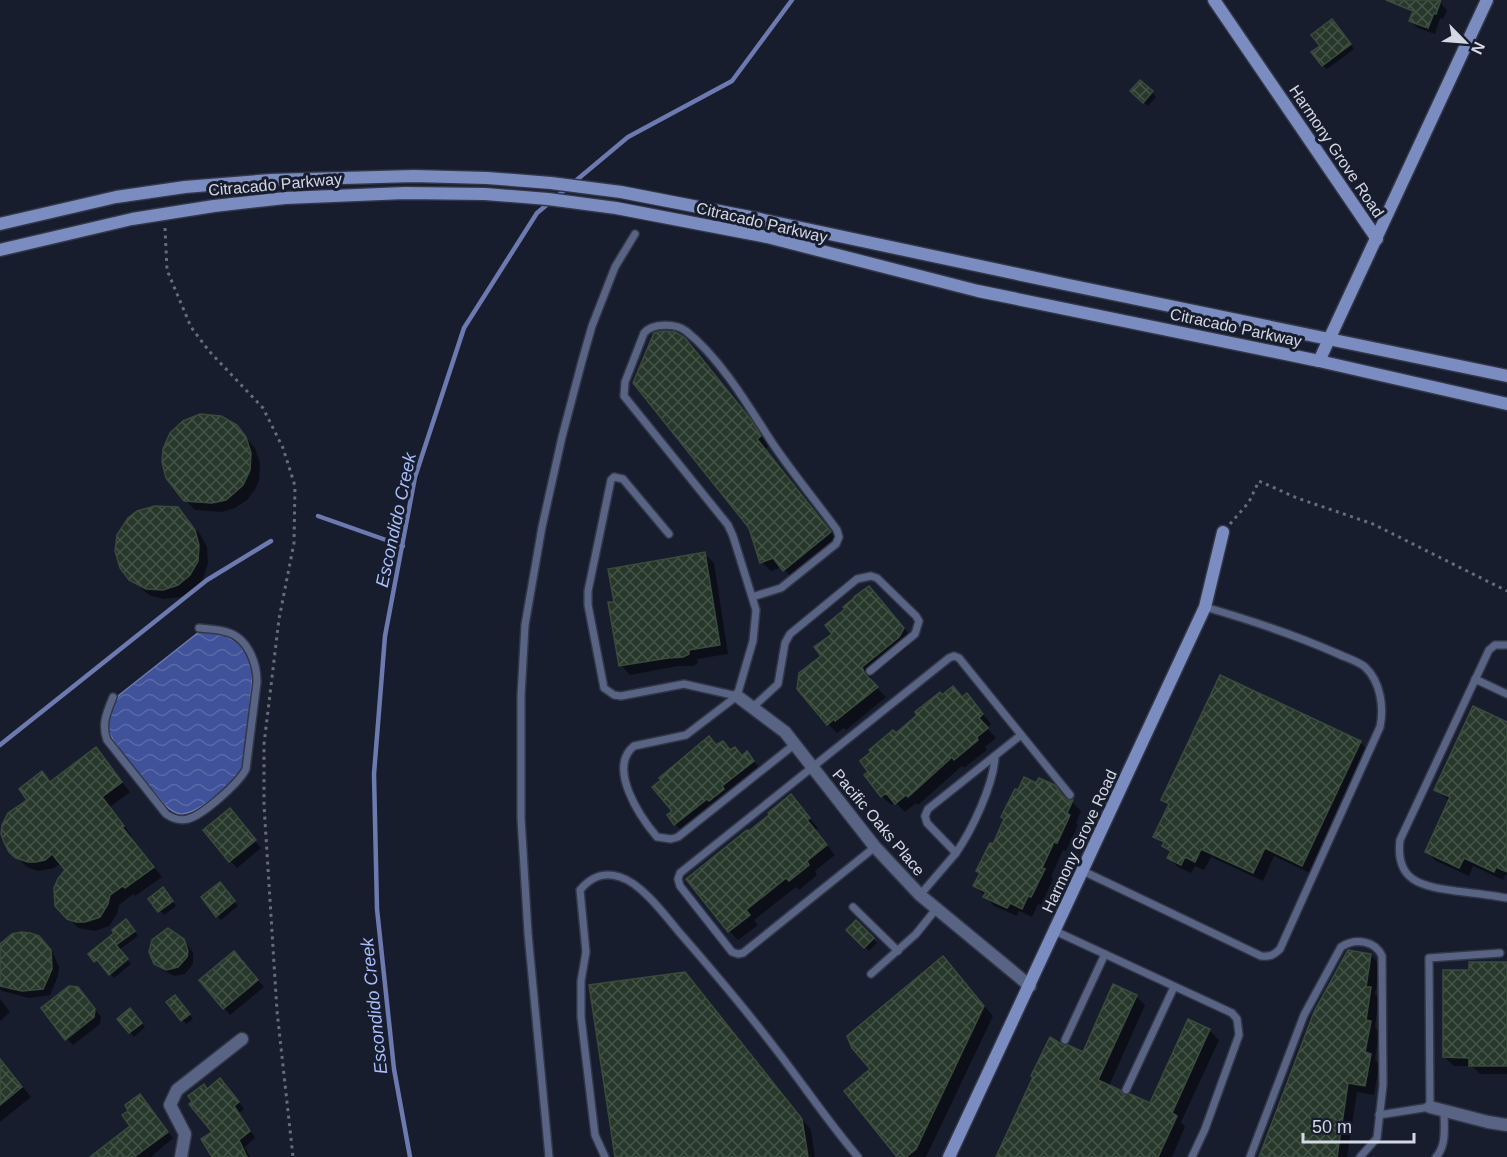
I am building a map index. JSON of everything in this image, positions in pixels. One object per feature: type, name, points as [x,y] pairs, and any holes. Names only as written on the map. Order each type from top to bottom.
[{"type":"main road","name":"Harmony Grove Road","points":[[1214,0],[1377,239],[1319,362]]},
{"type":"main road","points":[[1377,239],[1487,0]]},
{"type":"main road","name":"Citracado Parkway","points":[[0,224],[116,197],[185,187],[313,178],[414,176],[487,178],[621,192],[750,217],[1507,376]]},
{"type":"main road","name":"Citracado Parkway","points":[[0,250],[132,219],[214,206],[350,194],[405,192],[548,199],[616,208],[767,237],[978,291],[1319,362],[1507,404]]},
{"type":"main road","name":"Harmony Grove Road","points":[[949,1157],[1205,607],[1223,532]]},
{"type":"street","name":"Pacific Oaks Place","points":[[736,696],[785,732],[875,847],[920,896],[1030,986]]},
{"type":"street","points":[[170,1157],[181,1157],[185,1134],[170,1105],[177,1089],[242,1039]]},
{"type":"street","points":[[1430,1107],[1507,1125]]},
{"type":"lane","points":[[549,1157],[528,933],[521,818],[521,696],[525,625],[542,527],[582,361],[592,326],[615,267],[635,234]]},
{"type":"lane","points":[[752,597],[790,583],[836,544],[839,537],[837,530],[718,364],[681,328],[654,326],[648,328],[625,382],[624,396],[728,525],[756,610],[753,641],[736,696],[686,735],[634,746],[628,752],[622,770],[642,819],[657,837],[671,839],[678,837],[795,744]]},
{"type":"lane","points":[[669,534],[623,479],[614,477],[611,480],[588,591],[588,605],[604,688],[614,695],[621,696],[684,684],[736,696]]},
{"type":"lane","points":[[752,708],[778,684],[785,643],[790,634],[857,579],[871,576],[877,578],[919,621],[915,634],[870,671]]},
{"type":"lane","points":[[1083,872],[1261,956],[1269,957],[1280,949],[1380,728],[1383,712],[1380,696],[1374,680],[1364,666],[1307,640],[1205,607]]},
{"type":"lane","points":[[113,697],[105,718],[107,740],[166,814],[175,819],[186,819],[201,813],[238,781],[246,769],[257,669],[251,653],[235,635],[199,628]]},
{"type":"lane","points":[[1507,645],[1495,645],[1489,650],[1400,840],[1398,852],[1405,872],[1413,880],[1426,886],[1507,898]]},
{"type":"lane","points":[[875,847],[743,953],[738,954],[732,952],[680,886],[678,879],[680,873],[948,658],[954,656],[959,658],[1070,795]]},
{"type":"lane","points":[[1475,679],[1507,694]]},
{"type":"lane","points":[[956,853],[927,822],[925,816],[928,809],[1021,735]]},
{"type":"lane","points":[[920,896],[963,843],[991,782],[995,756]]},
{"type":"lane","points":[[605,1157],[595,1135],[582,1017],[581,981],[586,952],[580,890],[590,878],[608,875],[621,877],[647,895],[778,1052],[832,1127],[858,1157]]},
{"type":"lane","points":[[852,908],[898,951]]},
{"type":"lane","points":[[871,974],[916,934],[936,909]]},
{"type":"lane","points":[[1055,931],[1232,1013],[1237,1020],[1239,1035],[1205,1129],[1192,1157]]},
{"type":"lane","points":[[1250,1157],[1304,1015],[1341,947],[1351,943],[1370,943],[1376,945],[1382,956],[1383,1085],[1377,1138],[1359,1157]]},
{"type":"lane","points":[[1379,1114],[1430,1107],[1429,958],[1500,953]]},
{"type":"lane","points":[[1065,1040],[1105,954]]},
{"type":"lane","points":[[1126,1090],[1174,987]]},
{"type":"lane","points":[[1436,1157],[1444,1143],[1444,1111]]},
{"type":"path","points":[[1223,532],[1249,502],[1259,481],[1298,498],[1373,524],[1507,591]]},
{"type":"water","points":[[199,632],[228,635],[235,638],[246,649],[250,658],[253,669],[245,762],[240,774],[220,793],[195,810],[180,814],[164,804],[123,755],[110,734],[108,719],[118,696]]},
{"type":"building","points":[[1386,0],[1441,0],[1428,28],[1409,21],[1413,11]]},
{"type":"building","points":[[1332,19],[1351,44],[1322,66],[1311,52],[1320,46],[1311,35]]},
{"type":"building","points":[[1140,80],[1153,91],[1143,103],[1130,91]]},
{"type":"building","points":[[675,332],[685,338],[752,421],[761,436],[757,439],[831,532],[783,571],[773,558],[760,563],[749,528],[633,383],[654,333]]},
{"type":"building","points":[[200,414],[221,416],[237,425],[246,437],[251,453],[250,470],[243,485],[226,500],[212,503],[184,501],[166,478],[162,462],[163,449],[170,433],[183,421]]},
{"type":"building","points":[[155,506],[178,507],[195,530],[199,545],[198,561],[190,575],[178,585],[163,590],[146,589],[129,580],[120,568],[115,551],[117,535],[128,518],[137,511]]},
{"type":"building","points":[[705,552],[720,645],[689,650],[689,654],[683,657],[619,666],[608,602],[614,602],[608,569]]},
{"type":"building","points":[[869,586],[904,628],[899,637],[862,667],[865,674],[878,687],[827,725],[797,689],[799,673],[821,656],[814,647],[832,634],[825,625]]},
{"type":"building","points":[[1220,675],[1361,741],[1302,866],[1265,848],[1253,873],[1201,849],[1195,862],[1185,857],[1181,865],[1167,858],[1171,851],[1162,846],[1164,842],[1153,837],[1169,804],[1161,800]]},
{"type":"building","points":[[953,686],[962,697],[967,693],[983,714],[979,718],[988,728],[977,737],[978,740],[954,760],[952,757],[908,797],[906,795],[895,804],[886,793],[881,797],[864,775],[868,772],[860,761],[871,752],[869,750],[893,730],[896,733],[917,715],[915,712],[940,692],[942,695]]},
{"type":"building","points":[[1473,706],[1507,722],[1507,872],[1496,867],[1494,872],[1464,858],[1459,868],[1425,852],[1450,797],[1434,790]]},
{"type":"building","points":[[709,736],[716,745],[723,741],[730,750],[735,747],[742,756],[747,751],[754,761],[722,786],[724,789],[709,801],[707,799],[674,825],[667,815],[672,811],[652,787],[661,780],[659,778]]},
{"type":"building","points":[[96,747],[122,782],[102,797],[124,826],[122,827],[154,867],[125,888],[123,886],[110,895],[108,904],[100,917],[85,922],[76,922],[67,919],[55,906],[54,888],[65,870],[52,854],[45,860],[36,862],[16,858],[9,852],[4,842],[1,834],[2,825],[8,813],[27,800],[19,789],[42,771],[50,782]]},
{"type":"building","points":[[1024,777],[1036,783],[1039,778],[1055,785],[1067,800],[1073,800],[1067,813],[1070,815],[1057,843],[1054,842],[1042,868],[1045,869],[1031,897],[1028,896],[1022,909],[1010,903],[1007,908],[983,897],[986,892],[973,886],[980,873],[976,871],[990,843],[993,844],[1004,819],[1001,817],[1015,789],[1018,790]]},
{"type":"building","points":[[791,794],[810,818],[807,820],[827,845],[807,861],[809,865],[789,881],[786,878],[746,910],[750,915],[728,932],[686,879],[769,815],[768,813]]},
{"type":"building","points":[[230,808],[256,840],[229,862],[203,830]]},
{"type":"building","points":[[220,882],[235,901],[216,917],[201,897]]},
{"type":"building","points":[[163,887],[173,901],[158,912],[148,899]]},
{"type":"building","points":[[126,919],[135,931],[116,945],[128,959],[109,975],[97,960],[94,962],[88,954],[114,933],[112,930]]},
{"type":"building","points":[[856,920],[874,938],[864,948],[846,930]]},
{"type":"building","points":[[168,928],[184,939],[188,951],[187,957],[178,967],[166,970],[154,964],[149,952],[152,940]]},
{"type":"building","points":[[21,932],[39,936],[51,950],[52,969],[43,989],[22,991],[0,986],[0,944],[12,934]]},
{"type":"building","points":[[1348,950],[1371,954],[1366,987],[1371,987],[1366,1020],[1371,1021],[1365,1052],[1371,1054],[1365,1086],[1348,1083],[1337,1157],[1259,1157],[1314,1012]]},
{"type":"building","points":[[234,951],[258,980],[223,1009],[199,980]]},
{"type":"building","points":[[943,956],[984,1006],[916,1149],[906,1157],[897,1157],[844,1091],[870,1069],[852,1048],[847,1036]]},
{"type":"building","points":[[1469,962],[1507,962],[1507,1066],[1469,1066],[1469,1058],[1443,1057],[1443,970],[1469,970]]},
{"type":"building","points":[[685,972],[802,1119],[808,1157],[615,1157],[589,985]]},
{"type":"building","points":[[1113,984],[1137,995],[1098,1080],[1120,1090],[1123,1095],[1130,1094],[1150,1103],[1188,1019],[1210,1029],[1172,1113],[1177,1116],[1158,1157],[996,1157],[1050,1037],[1063,1045],[1083,1052]]},
{"type":"building","points":[[69,986],[78,987],[95,1009],[94,1017],[65,1040],[41,1008]]},
{"type":"building","points":[[175,995],[190,1014],[181,1021],[166,1002]]},
{"type":"building","points":[[130,1008],[142,1023],[129,1033],[117,1019]]},
{"type":"building","points":[[0,1059],[22,1087],[0,1105]]},
{"type":"building","points":[[220,1078],[239,1102],[234,1106],[250,1131],[239,1140],[247,1157],[212,1157],[201,1139],[212,1132],[189,1104],[192,1101],[188,1096],[204,1084],[207,1089]]},
{"type":"building","points":[[140,1094],[168,1132],[134,1157],[90,1157],[130,1126],[122,1115],[128,1111],[125,1105]]},
{"type":"waterway","name":"Escondido Creek","points":[[573,183],[628,137],[732,81],[792,0]]},
{"type":"waterway","name":"Escondido Creek","points":[[410,1157],[394,1069],[377,909],[374,774],[385,636],[415,477],[464,328],[537,213],[567,188]]},
{"type":"waterway","points":[[318,516],[403,546]]},
{"type":"waterway","points":[[0,745],[207,580],[271,541]]}]
